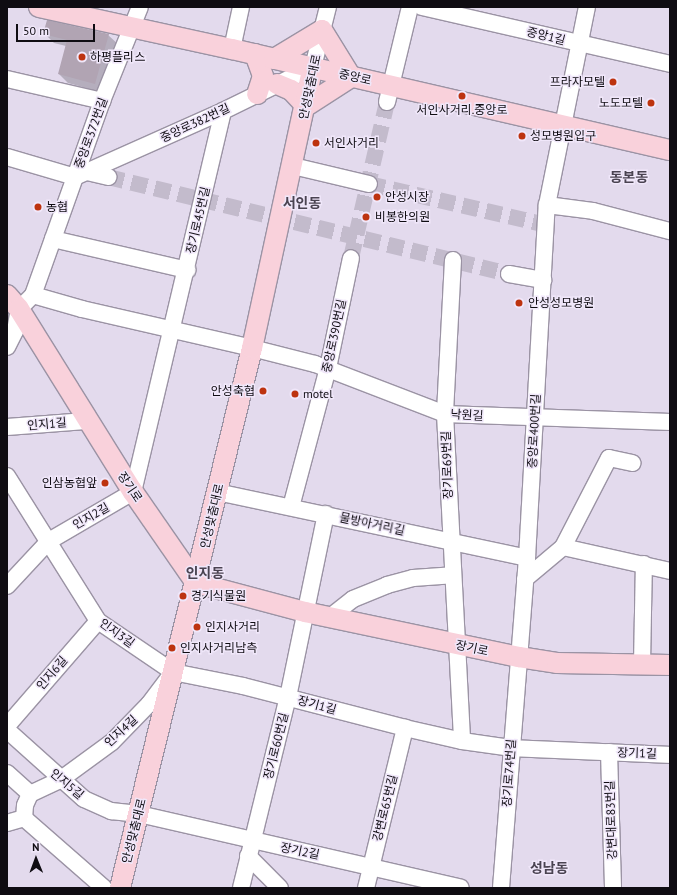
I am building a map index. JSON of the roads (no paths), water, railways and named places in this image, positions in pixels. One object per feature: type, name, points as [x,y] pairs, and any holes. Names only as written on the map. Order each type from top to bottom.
[{"type":"main road","name":"중앙로","points":[[45,8],[274,58],[351,77],[389,94],[562,126],[670,150]]},
{"type":"main road","points":[[274,58],[322,30],[351,77],[306,106],[291,90],[277,84]]},
{"type":"main road","points":[[255,54],[263,76],[257,94]]},
{"type":"main road","name":"안성맞춤대로","points":[[120,888],[190,608],[252,348],[293,166],[313,68]]},
{"type":"main road","name":"장기로","points":[[11,304],[133,492],[196,583],[305,612],[519,658],[557,663],[670,665]]},
{"type":"main road","points":[[206,540],[174,550],[190,608],[222,589]]},
{"type":"street","name":"중앙로372번길","points":[[11,304],[33,295],[53,239],[81,174],[102,101],[140,7]]},
{"type":"street","points":[[232,49],[242,7]]},
{"type":"street","name":"안성맞춤대로","points":[[313,68],[328,7]]},
{"type":"street","points":[[389,94],[410,7]]},
{"type":"street","name":"중앙1길","points":[[422,7],[670,64]]},
{"type":"street","name":"중앙로400번길","points":[[519,658],[527,558],[534,418],[548,204],[562,126],[587,7]]},
{"type":"street","name":"중앙로382번길","points":[[81,174],[223,111],[313,68]]},
{"type":"street","points":[[7,79],[102,101]]},
{"type":"street","name":"장기로45번길","points":[[133,492],[173,330],[223,111]]},
{"type":"street","points":[[7,157],[81,174],[108,177]]},
{"type":"street","points":[[293,166],[369,184]]},
{"type":"street","points":[[548,204],[593,211],[670,231]]},
{"type":"street","points":[[53,239],[187,270]]},
{"type":"street","name":"중앙로390번길","points":[[291,507],[328,368],[351,258]]},
{"type":"street","name":"장기로69번길","points":[[453,260],[445,414],[450,540],[457,645]]},
{"type":"street","points":[[510,274],[543,280]]},
{"type":"street","points":[[33,295],[252,348]]},
{"type":"street","points":[[7,347],[15,331],[11,304]]},
{"type":"street","name":"낙원길","points":[[252,348],[328,368],[445,414],[670,422]]},
{"type":"street","name":"인지1길","points":[[7,427],[86,420]]},
{"type":"street","points":[[525,579],[563,547],[609,458],[632,463]]},
{"type":"street","points":[[7,476],[49,540]]},
{"type":"street","name":"인지2길","points":[[7,586],[49,540],[133,492]]},
{"type":"street","name":"물방아거리길","points":[[217,492],[450,540],[527,558]]},
{"type":"street","points":[[305,612],[326,514]]},
{"type":"street","name":"인지3길","points":[[49,540],[98,621],[173,672]]},
{"type":"street","points":[[563,547],[670,571]]},
{"type":"street","points":[[642,664],[644,564]]},
{"type":"street","points":[[330,617],[353,599],[386,585],[413,578],[452,575]]},
{"type":"street","name":"장기로60번길","points":[[241,888],[288,697],[305,612]]},
{"type":"street","name":"인지6길","points":[[7,726],[98,621]]},
{"type":"street","points":[[457,645],[462,741]]},
{"type":"street","name":"장기로74번길","points":[[501,888],[519,658]]},
{"type":"street","name":"장기1길","points":[[173,672],[288,697],[405,728],[462,741],[511,748],[670,755]]},
{"type":"street","name":"인지4길","points":[[30,794],[60,780],[112,742],[149,704],[173,672]]},
{"type":"street","name":"강변로65번길","points":[[366,888],[405,728]]},
{"type":"street","name":"인지5길","points":[[7,730],[60,780],[84,799],[111,811],[139,814]]},
{"type":"street","name":"강변대로83번길","points":[[609,752],[613,888]]},
{"type":"street","points":[[7,773],[30,794],[25,805],[24,818]]},
{"type":"street","name":"장기2길","points":[[139,814],[250,848],[371,867],[461,888]]},
{"type":"street","points":[[7,823],[24,818]]},
{"type":"street","points":[[24,818],[104,888]]},
{"type":"street","points":[[250,848],[280,888]]},
{"type":"tunnel","points":[[351,258],[387,102]]},
{"type":"tunnel","points":[[108,177],[509,274]]},
{"type":"tunnel","points":[[369,184],[546,225]]},
{"type":"place","name":"하평플리스","points":[[82,57]]},
{"type":"place","name":"프라자모텔","points":[[613,82]]},
{"type":"place","name":"서인사거리.중앙로","points":[[462,96]]},
{"type":"place","name":"노도모텔","points":[[651,103]]},
{"type":"place","name":"성모병원입구","points":[[522,136]]},
{"type":"place","name":"서인사거리","points":[[316,143]]},
{"type":"place","name":"안성시장","points":[[377,197]]},
{"type":"place","name":"농협","points":[[38,207]]},
{"type":"place","name":"비봉한의원","points":[[366,217]]},
{"type":"place","name":"안성성모병원","points":[[519,303]]},
{"type":"place","name":"안성축협","points":[[263,391]]},
{"type":"place","name":"motel","points":[[295,394]]},
{"type":"place","name":"인삼농협앞","points":[[105,483]]},
{"type":"place","name":"경기식물원","points":[[183,596]]},
{"type":"place","name":"인지사거리","points":[[197,627]]},
{"type":"place","name":"인지사거리남측","points":[[172,648]]},
{"type":"district","name":"동본동","points":[[629,177]]},
{"type":"district","name":"서인동","points":[[302,203]]},
{"type":"district","name":"인지동","points":[[205,573]]},
{"type":"district","name":"성남동","points":[[549,868]]}]
